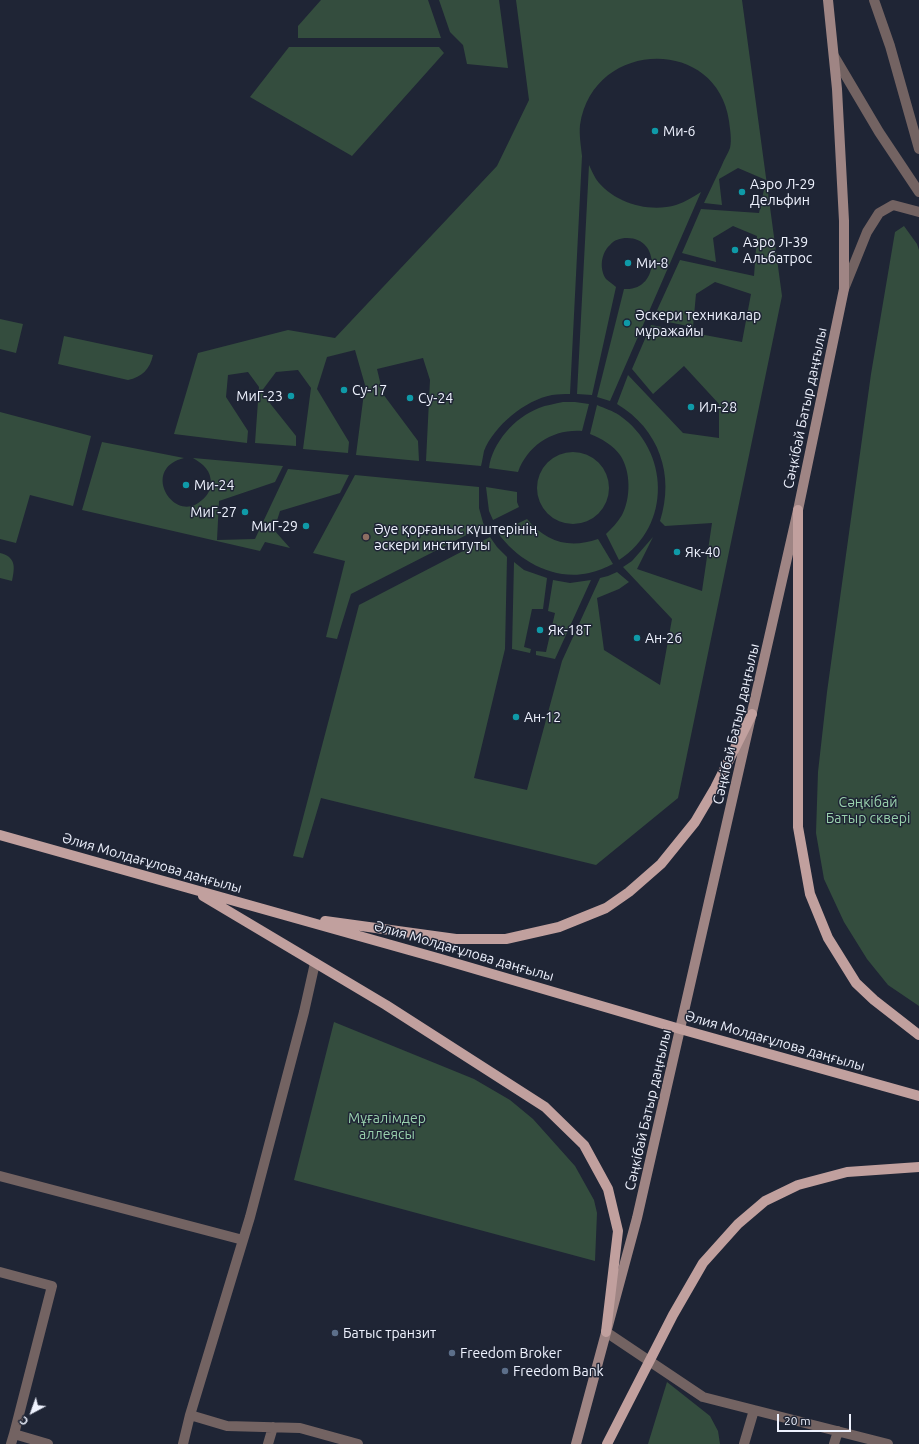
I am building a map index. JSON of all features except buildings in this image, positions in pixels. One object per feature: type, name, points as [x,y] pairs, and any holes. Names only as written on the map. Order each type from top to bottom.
[{"type":"main road","name":"Сәңкібай Батыр даңғылы","points":[[576,1444],[637,1218],[798,510],[844,289],[844,221],[837,89],[828,0]]},
{"type":"main road","points":[[798,510],[798,827],[810,894],[828,938],[856,983],[874,1000],[919,1035]]},
{"type":"main road","points":[[279,913],[394,932],[456,939],[506,939],[559,927],[606,908],[629,892],[661,864],[695,822],[715,788],[752,714]]},
{"type":"main road","name":"Әлия Молдағұлова даңғылы","points":[[0,835],[919,1096]]},
{"type":"main road","points":[[191,889],[386,1005],[545,1107],[584,1145],[608,1189],[618,1231],[606,1332]]},
{"type":"main road","points":[[607,1444],[672,1315],[703,1263],[738,1224],[765,1201],[798,1185],[847,1172],[919,1167]]},
{"type":"lane","points":[[874,0],[915,120],[919,148]]},
{"type":"lane","points":[[834,56],[879,132],[919,192]]},
{"type":"lane","points":[[844,289],[867,232],[878,214],[893,205],[913,209],[919,212]]},
{"type":"lane","points":[[183,1444],[190,1415],[250,1217],[300,1027],[315,963]]},
{"type":"lane","points":[[0,1176],[243,1240]]},
{"type":"lane","points":[[0,1272],[52,1286],[12,1439],[48,1444]]},
{"type":"lane","points":[[606,1332],[703,1397],[888,1444]]},
{"type":"lane","points":[[744,1444],[754,1410]]},
{"type":"lane","points":[[190,1415],[227,1426],[300,1428],[358,1444]]},
{"type":"lane","points":[[268,1444],[273,1427]]},
{"type":"lane","points":[[834,1444],[838,1431]]},
{"type":"green space","points":[[321,0],[428,0],[441,38],[298,38],[298,26]]},
{"type":"green space","points":[[439,0],[499,0],[508,68],[467,64],[463,45],[450,32]]},
{"type":"green space","points":[[516,0],[742,0],[782,296],[678,798],[596,865],[321,798],[303,858],[293,856],[359,605],[490,537],[507,557],[505,649],[474,778],[527,790],[562,661],[600,578],[617,572],[629,582],[619,589],[597,598],[604,650],[660,685],[672,619],[623,567],[632,561],[653,537],[637,569],[702,591],[712,523],[665,526],[660,521],[666,487],[660,455],[644,426],[632,414],[617,404],[628,375],[683,433],[719,438],[719,404],[684,366],[653,394],[632,369],[651,325],[742,342],[751,294],[715,282],[696,294],[693,327],[653,319],[680,260],[754,276],[757,236],[733,226],[713,238],[716,262],[682,253],[701,209],[759,213],[766,180],[738,168],[719,179],[722,205],[704,203],[731,145],[729,121],[720,93],[702,74],[680,62],[655,59],[630,64],[607,76],[590,97],[580,125],[582,156],[570,394],[554,395],[542,398],[521,408],[495,432],[484,451],[481,466],[426,461],[430,380],[423,358],[377,369],[383,394],[418,441],[419,461],[356,455],[365,385],[355,350],[327,357],[317,389],[349,442],[348,453],[303,449],[311,388],[298,370],[276,372],[261,392],[296,436],[296,446],[255,443],[259,387],[248,372],[228,375],[226,397],[248,431],[247,443],[174,434],[198,353],[288,330],[335,338],[497,166],[529,100]]},
{"type":"green space","points":[[289,47],[439,47],[444,53],[352,156],[250,97]]},
{"type":"green space","points":[[589,165],[596,179],[612,194],[622,200],[643,207],[654,208],[676,205],[701,192],[610,401],[597,397],[624,289],[636,288],[644,282],[650,274],[652,265],[651,255],[646,246],[638,240],[622,238],[613,242],[607,248],[602,261],[602,271],[606,279],[616,287],[592,395],[577,394]]},
{"type":"green space","name":"Сәңкібай Батыр сквері","points":[[904,226],[917,244],[919,250],[919,1006],[888,985],[867,959],[844,922],[824,879],[816,833],[818,772],[827,692],[871,374],[895,232]]},
{"type":"green space","points":[[0,319],[23,324],[16,353],[0,349]]},
{"type":"green space","points":[[64,336],[153,355],[152,360],[145,372],[133,379],[128,380],[58,364]]},
{"type":"green space","points":[[563,402],[589,404],[582,431],[561,433],[543,441],[528,454],[522,462],[518,472],[489,468],[495,449],[500,440],[513,424],[530,412],[539,408]]},
{"type":"green space","points":[[597,405],[619,415],[636,430],[648,448],[655,467],[658,488],[656,508],[649,528],[636,545],[619,560],[606,534],[619,520],[625,508],[628,493],[628,477],[624,461],[614,448],[590,434]]},
{"type":"green space","points":[[0,412],[91,436],[73,506],[30,495],[16,543],[0,539]]},
{"type":"green space","points":[[102,442],[184,458],[171,464],[164,473],[163,483],[166,493],[173,501],[181,506],[192,506],[202,500],[211,487],[211,479],[208,471],[193,458],[283,466],[275,482],[219,501],[217,540],[255,539],[288,469],[349,475],[340,493],[280,511],[274,530],[290,548],[265,542],[260,551],[82,510]]},
{"type":"green space","points":[[573,452],[593,458],[603,468],[609,488],[603,508],[593,518],[573,524],[553,518],[543,508],[537,488],[543,468],[553,458]]},
{"type":"green space","points":[[355,475],[479,487],[479,508],[484,526],[351,594],[337,639],[326,637],[345,561],[313,553]]},
{"type":"green space","points":[[486,487],[517,492],[517,502],[519,507],[493,520],[489,511]]},
{"type":"green space","points":[[527,519],[542,533],[559,541],[577,543],[598,539],[613,564],[589,573],[576,575],[550,571],[526,560],[506,543],[498,533]]},
{"type":"green space","points":[[0,553],[12,560],[14,571],[12,581],[0,578]]},
{"type":"green space","points":[[514,562],[524,570],[547,578],[543,609],[532,609],[524,647],[531,649],[530,653],[512,649]]},
{"type":"green space","points":[[553,580],[570,583],[591,580],[555,659],[536,655],[536,651],[546,652],[555,613],[548,611]]},
{"type":"green space","name":"Мұғалімдер аллеясы","points":[[334,1022],[474,1079],[510,1100],[533,1119],[575,1166],[594,1200],[597,1213],[595,1261],[294,1180]]},
{"type":"green space","points":[[667,1382],[710,1416],[718,1431],[720,1444],[648,1444]]},
{"type":"place","name":"Ми-6","points":[[655,131]]},
{"type":"place","name":"Аэро Л-29 Дельфин","points":[[742,192]]},
{"type":"place","name":"Аэро Л-39 Альбатрос","points":[[735,250]]},
{"type":"place","name":"Ми-8","points":[[628,263]]},
{"type":"place","name":"Әскери техникалар мұражайы","points":[[627,323]]},
{"type":"place","name":"Су-17","points":[[344,390]]},
{"type":"place","name":"МиГ-23","points":[[291,396]]},
{"type":"place","name":"Су-24","points":[[410,398]]},
{"type":"place","name":"Ил-28","points":[[691,407]]},
{"type":"place","name":"Ми-24","points":[[186,485]]},
{"type":"place","name":"МиГ-27","points":[[245,512]]},
{"type":"place","name":"МиГ-29","points":[[306,526]]},
{"type":"place","name":"Әуе қорғаныс күштерінің әскери институты","points":[[366,537]]},
{"type":"place","name":"Як-40","points":[[677,552]]},
{"type":"place","name":"Як-18Т","points":[[540,630]]},
{"type":"place","name":"Ан-26","points":[[637,638]]},
{"type":"place","name":"Ан-12","points":[[516,717]]},
{"type":"place","name":"Батыс транзит","points":[[335,1333]]},
{"type":"place","name":"Freedom Broker","points":[[452,1353]]},
{"type":"place","name":"Freedom Bank","points":[[505,1371]]}]
